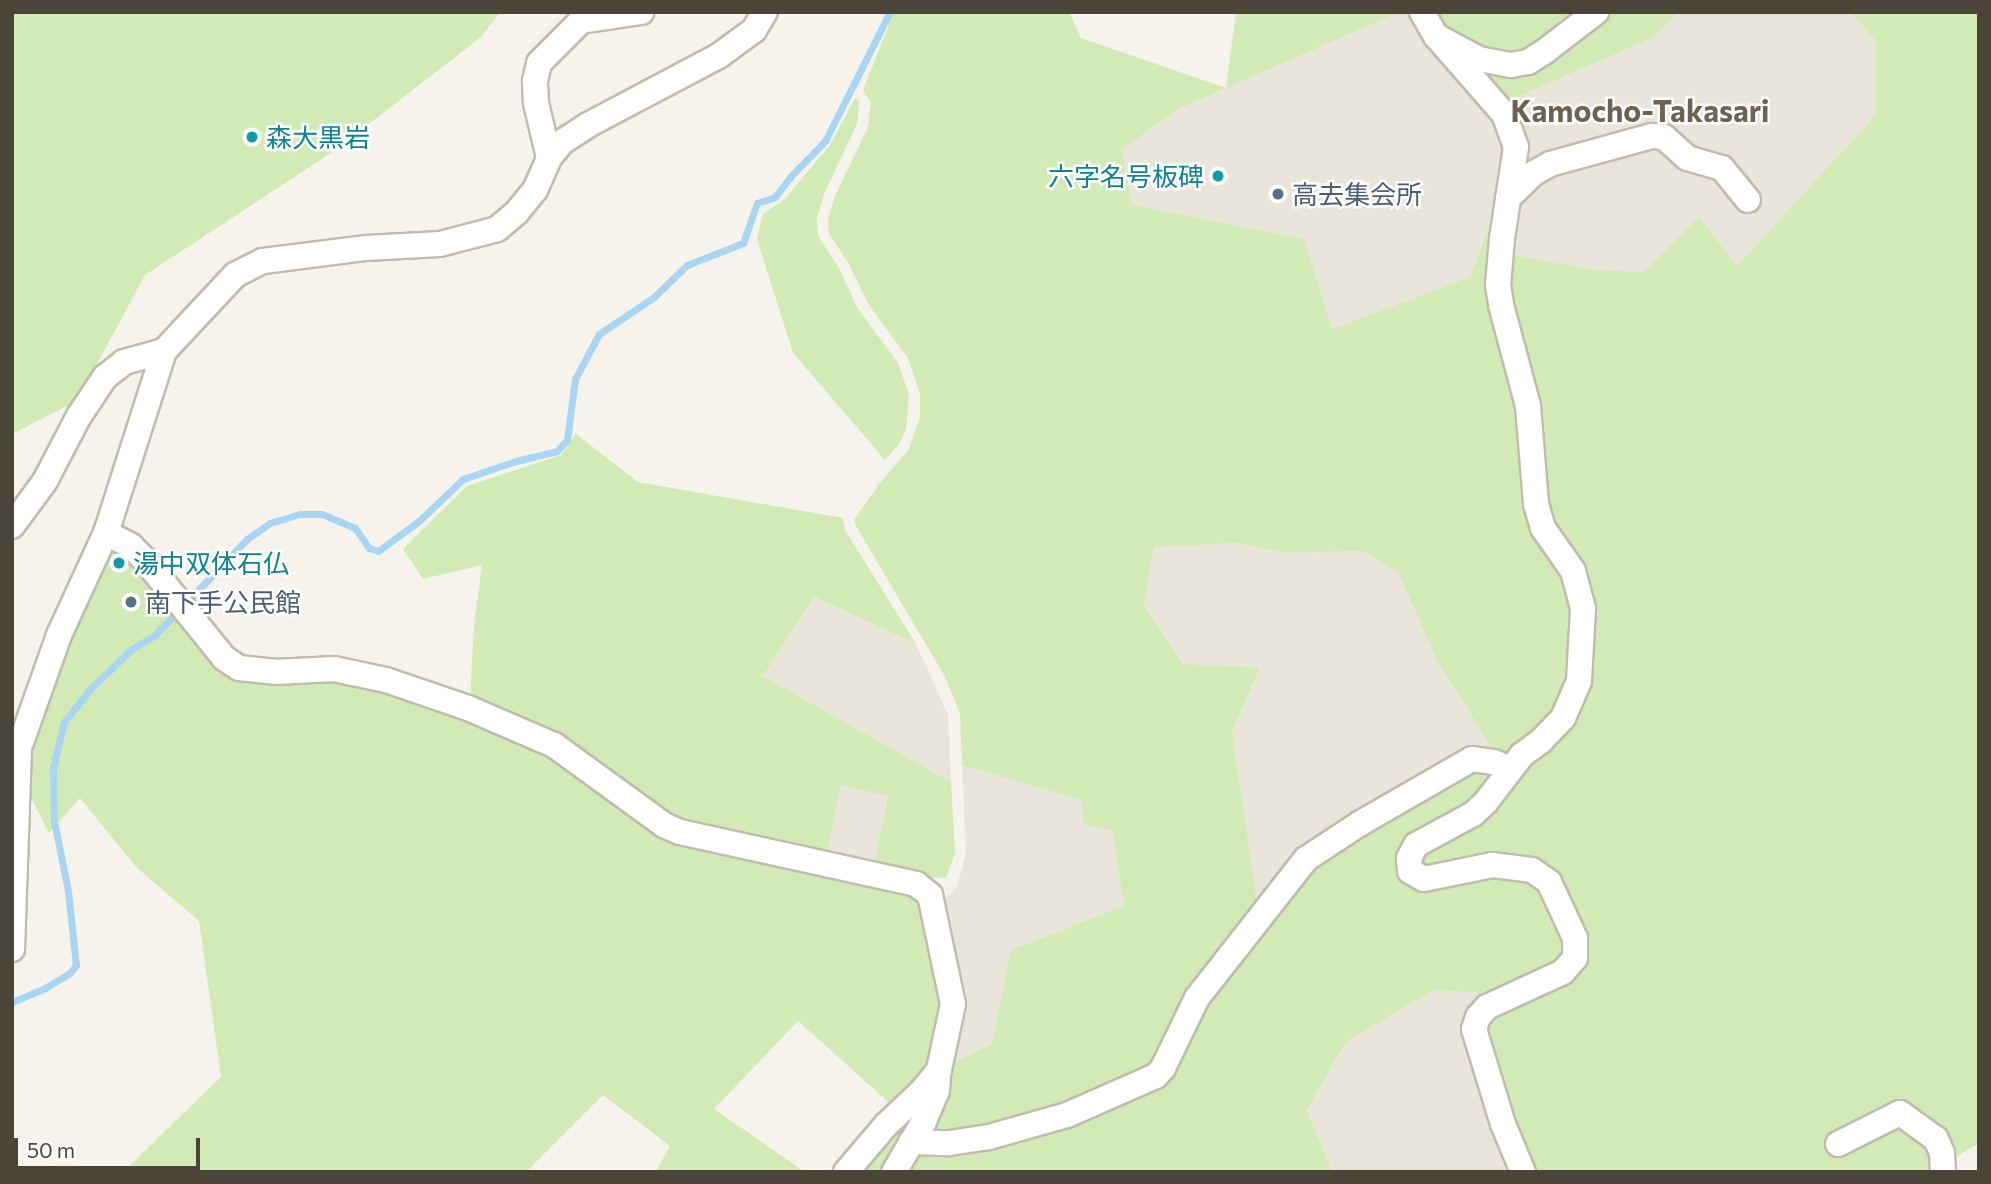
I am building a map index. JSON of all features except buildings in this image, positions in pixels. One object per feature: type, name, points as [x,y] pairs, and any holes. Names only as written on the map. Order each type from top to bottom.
[{"type":"street","points":[[549,158],[536,103],[535,81],[539,63],[581,21],[641,12]]},
{"type":"street","points":[[12,949],[19,748],[59,635],[107,533],[164,351],[235,275],[263,261],[366,248],[440,244],[497,229],[517,212],[535,190],[549,158],[574,132],[720,55],[754,30],[765,12]]},
{"type":"street","points":[[1422,12],[1436,36],[1504,114],[1516,147],[1498,285],[1528,406],[1536,504],[1543,528],[1573,571],[1581,596],[1584,623],[1579,681],[1570,706],[1541,741],[1509,769],[1502,785],[1472,814],[1416,845],[1409,858],[1409,866],[1414,875],[1424,879],[1492,864],[1532,870],[1549,882],[1575,938],[1575,958],[1563,972],[1487,1007],[1478,1017],[1474,1029],[1503,1124],[1523,1172]]},
{"type":"street","points":[[1436,36],[1479,59],[1511,65],[1528,62],[1596,12]]},
{"type":"street","points":[[1508,198],[1534,173],[1550,164],[1652,136],[1664,137],[1687,159],[1722,168],[1748,200]]},
{"type":"street","points":[[12,526],[45,481],[79,416],[105,377],[124,362],[164,351]]},
{"type":"street","points":[[107,533],[131,546],[223,658],[239,668],[255,672],[304,668],[357,672],[468,708],[554,745],[664,825],[680,832],[916,884],[930,895],[953,1004],[937,1091],[894,1172]]},
{"type":"street","points":[[911,1142],[949,1143],[989,1137],[1067,1115],[1156,1076],[1197,998],[1306,859],[1359,824],[1472,760],[1494,762],[1509,769]]},
{"type":"street","points":[[846,1172],[886,1125],[921,1092],[939,1070]]},
{"type":"street","points":[[1838,1144],[1900,1113],[1936,1139],[1942,1153],[1943,1172]]},
{"type":"shaded area","points":[[1400,12],[1407,12],[1425,45],[1463,78],[1497,117],[1508,147],[1501,196],[1470,277],[1332,329],[1304,239],[1132,205],[1122,150],[1174,111]]},
{"type":"shaded area","points":[[1678,12],[1850,12],[1876,41],[1876,115],[1737,267],[1699,217],[1644,272],[1595,270],[1508,254],[1506,102],[1654,37]]},
{"type":"shaded area","points":[[1237,543],[1286,553],[1362,551],[1398,572],[1437,661],[1496,754],[1258,909],[1232,732],[1260,669],[1183,664],[1144,605],[1154,546]]},
{"type":"shaded area","points":[[813,597],[916,644],[948,715],[951,782],[763,676]]},
{"type":"shaded area","points":[[962,765],[1081,800],[1112,830],[1124,907],[1011,950],[992,1044],[948,1065],[942,901],[956,889],[966,854]]},
{"type":"shaded area","points":[[841,785],[888,795],[872,868],[825,858]]},
{"type":"shaded area","points":[[1433,990],[1492,994],[1513,1172],[1332,1172],[1307,1110],[1345,1043]]},
{"type":"green space","points":[[12,12],[500,12],[481,37],[334,151],[145,275],[77,401],[12,434]]},
{"type":"green space","points":[[894,12],[1069,12],[1081,38],[1226,88],[1236,12],[1400,12],[1174,111],[1122,150],[1132,205],[1304,239],[1332,329],[1470,277],[1501,196],[1493,306],[1571,585],[1573,667],[1557,714],[1511,750],[1496,754],[1437,661],[1398,572],[1362,551],[1286,553],[1237,543],[1154,547],[1144,605],[1183,664],[1260,668],[1232,732],[1258,909],[1157,1064],[1107,1091],[987,1129],[933,1136],[928,1128],[948,1065],[992,1044],[1011,950],[1124,906],[1112,830],[1084,825],[1081,800],[962,765],[960,713],[944,675],[854,520],[879,484],[909,449],[920,417],[920,394],[908,358],[868,304],[848,262],[829,234],[828,220],[834,198],[868,127],[871,103],[863,90]]},
{"type":"green space","points":[[1437,12],[1582,12],[1539,44],[1510,56],[1474,46],[1446,26]]},
{"type":"green space","points":[[1609,12],[1678,12],[1654,37],[1506,102],[1474,70],[1586,34]]},
{"type":"green space","points":[[1850,12],[1979,12],[1979,1143],[1931,1172],[1532,1172],[1510,1122],[1484,1021],[1568,978],[1555,878],[1424,871],[1416,859],[1477,821],[1588,669],[1550,524],[1508,303],[1508,254],[1595,270],[1644,272],[1699,217],[1737,266],[1876,115],[1876,41]]},
{"type":"green space","points":[[855,98],[859,102],[857,124],[824,194],[817,219],[818,236],[839,268],[858,309],[898,363],[909,395],[906,429],[900,443],[885,460],[793,353],[757,239],[763,214],[785,199],[830,145]]},
{"type":"green space","points":[[576,434],[638,482],[843,518],[845,530],[916,644],[814,597],[763,676],[951,782],[955,853],[946,878],[919,877],[873,867],[888,796],[841,785],[826,858],[682,825],[470,701],[474,625],[482,565],[423,579],[403,549],[467,486],[561,455]]},
{"type":"green space","points":[[123,551],[218,664],[383,687],[550,751],[660,831],[913,891],[923,899],[943,986],[932,1067],[894,1107],[798,1021],[714,1109],[805,1172],[656,1172],[670,1146],[603,1095],[526,1172],[123,1172],[221,1077],[199,921],[136,867],[80,798],[49,833],[28,792],[30,750],[70,639],[104,564],[112,553]]},
{"type":"green space","points":[[1474,769],[1491,770],[1494,780],[1399,867],[1501,874],[1529,879],[1541,888],[1568,947],[1558,964],[1492,994],[1433,990],[1345,1043],[1307,1110],[1332,1172],[902,1172],[911,1158],[1161,1084],[1194,1021],[1312,866]]},
{"type":"green space","points":[[926,1098],[885,1172],[856,1172]]},
{"type":"waterway","points":[[12,1002],[45,988],[70,973],[76,965],[68,891],[54,821],[53,768],[64,722],[92,687],[132,649],[155,635],[247,539],[270,523],[299,514],[322,514],[355,528],[369,548],[378,551],[419,521],[463,479],[516,461],[557,451],[567,440],[575,379],[599,334],[654,297],[687,265],[743,243],[757,203],[775,197],[790,177],[825,141],[890,12]]},
{"type":"place","name":"森大黒岩","points":[[252,137]]},
{"type":"place","name":"六字名号板碑","points":[[1218,176]]},
{"type":"place","name":"高去集会所","points":[[1278,194]]},
{"type":"place","name":"湯中双体石仏","points":[[119,563]]},
{"type":"place","name":"南下手公民館","points":[[131,602]]},
{"type":"district","name":"Kamocho-Takasari","points":[[1640,110]]}]
